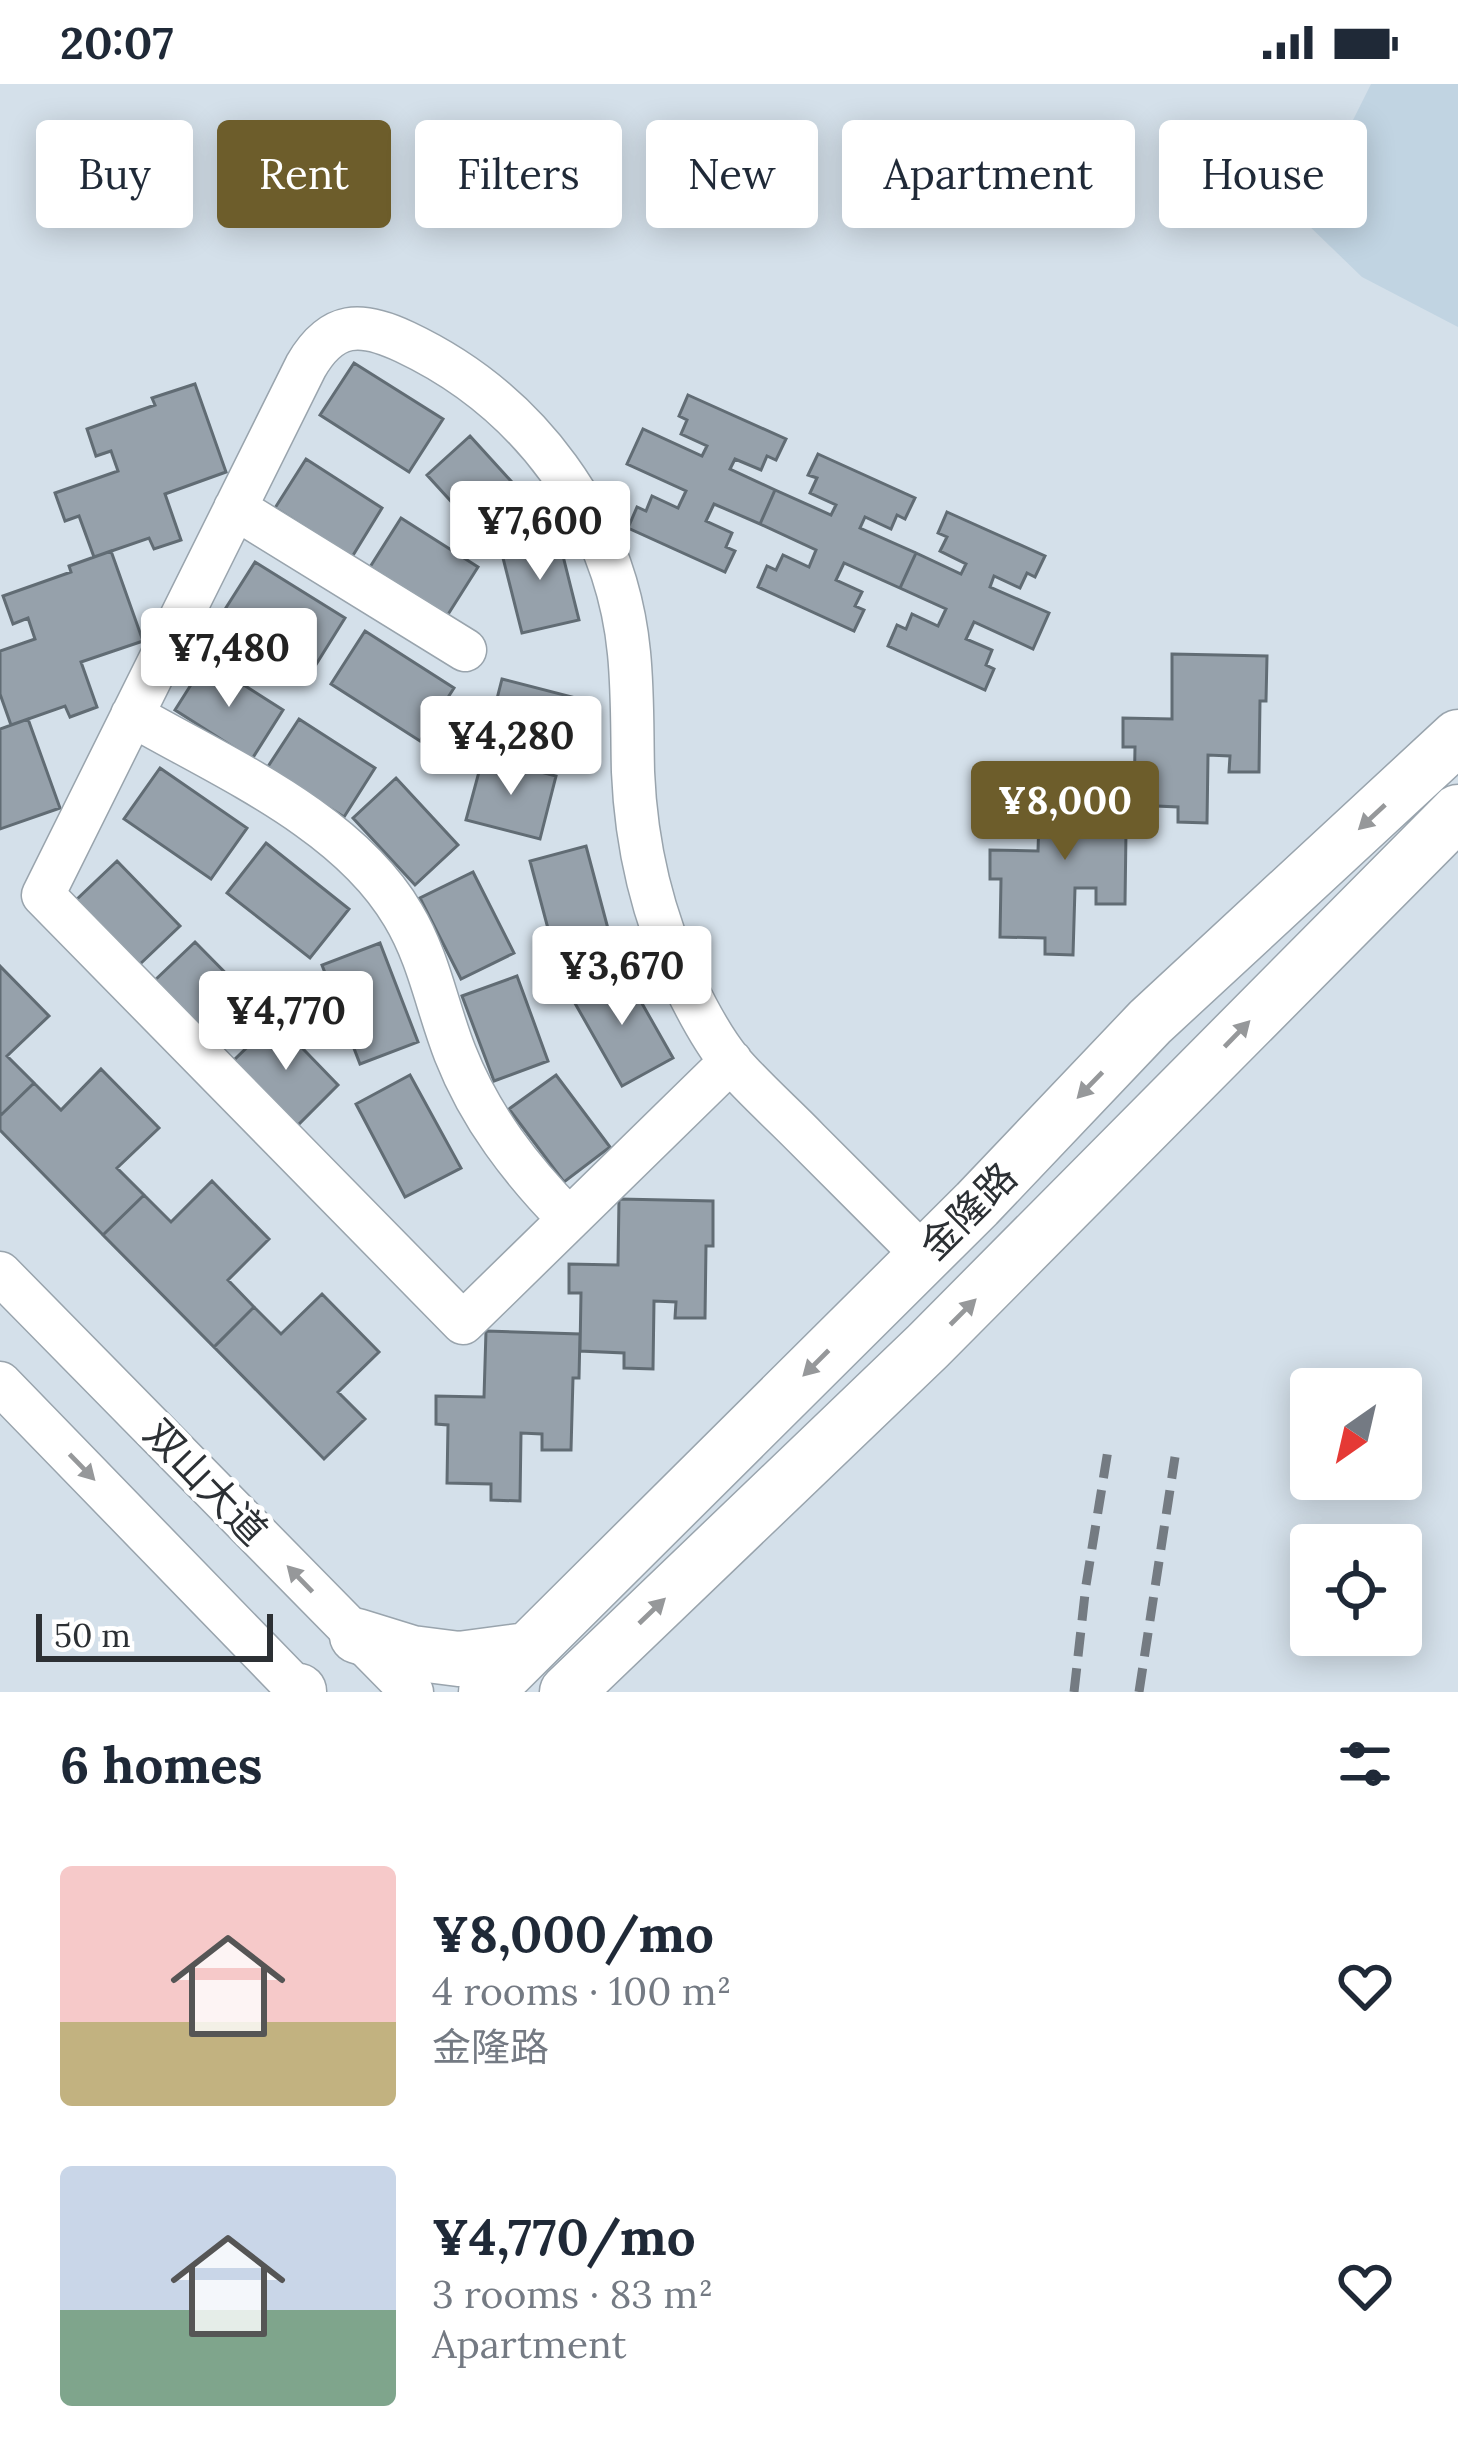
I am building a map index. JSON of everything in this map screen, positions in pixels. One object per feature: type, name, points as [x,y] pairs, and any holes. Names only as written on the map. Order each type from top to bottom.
[{"type":"main road","name":"金隆路","points":[[485,1692],[924,1256],[1150,1022],[1458,737]]},
{"type":"main road","name":"金隆路","points":[[584,1682],[928,1346],[1458,812]]},
{"type":"main road","points":[[357,1636],[412,1653],[460,1659],[527,1650]]},
{"type":"street","points":[[730,1061],[463,1323],[43,896],[306,366],[318,346],[337,332],[359,327],[383,332],[438,357],[487,391],[532,433],[568,480],[598,533],[618,590],[629,649],[633,768],[643,857],[667,943],[685,984],[730,1061],[924,1256]]},
{"type":"street","points":[[235,508],[465,650]]},
{"type":"street","points":[[132,716],[330,832],[370,871],[403,915],[427,965],[472,1092],[515,1160],[569,1219]]},
{"type":"street","name":"双山大道","points":[[0,1273],[412,1692]]},
{"type":"street","name":"双山大道","points":[[0,1383],[300,1692]]},
{"type":"shaded area","points":[[1371,84],[1458,84],[1458,327],[1362,277],[1311,228],[1367,228],[1367,120],[1353,120]]},
{"type":"building","points":[[354,363],[443,419],[409,472],[320,415]]},
{"type":"building","points":[[195,384],[226,472],[165,494],[181,540],[154,549],[149,538],[94,557],[79,516],[65,521],[55,493],[118,471],[111,451],[96,456],[87,429],[155,405],[152,398]]},
{"type":"building","points":[[688,395],[786,439],[776,460],[767,456],[761,470],[735,459],[730,469],[775,490],[760,524],[714,504],[706,521],[732,533],[726,547],[735,551],[725,572],[628,528],[637,507],[646,511],[652,496],[678,508],[686,491],[627,464],[643,429],[702,456],[707,446],[681,434],[687,420],[679,416]]},
{"type":"building","points":[[470,436],[531,503],[488,542],[427,475]]},
{"type":"building","points":[[818,454],[915,498],[905,519],[897,515],[891,529],[865,517],[860,528],[916,553],[900,588],[844,563],[836,580],[862,592],[855,606],[864,610],[854,631],[758,587],[767,566],[776,570],[783,555],[809,567],[816,550],[760,524],[775,490],[831,515],[836,505],[810,493],[817,478],[808,475]]},
{"type":"building","points":[[306,459],[382,508],[352,557],[275,508]]},
{"type":"building","points":[[947,512],[1045,556],[1035,577],[1027,573],[1020,588],[994,576],[990,587],[1049,613],[1033,649],[974,622],[966,639],[992,650],[986,665],[994,669],[985,690],[888,646],[897,625],[906,629],[912,614],[938,626],[946,609],[900,588],[916,553],[961,574],[966,564],[940,551],[947,537],[938,533]]},
{"type":"building","points":[[401,518],[478,567],[447,616],[370,567]]},
{"type":"building","points":[[557,532],[579,620],[522,633],[500,546]]},
{"type":"building","points":[[111,551],[143,641],[81,662],[97,707],[70,717],[65,706],[11,725],[0,694],[0,651],[35,639],[28,618],[13,624],[3,596],[71,572],[69,566]]},
{"type":"building","points":[[255,562],[345,618],[312,671],[222,614]]},
{"type":"building","points":[[365,631],[454,688],[420,741],[331,684]]},
{"type":"building","points":[[1172,654],[1267,656],[1266,701],[1260,701],[1259,772],[1229,772],[1230,756],[1208,755],[1207,823],[1178,822],[1178,807],[1134,805],[1135,747],[1123,747],[1123,718],[1172,719]]},
{"type":"building","points":[[206,661],[283,710],[252,759],[175,710]]},
{"type":"building","points":[[502,679],[576,698],[560,761],[486,742]]},
{"type":"building","points":[[28,719],[60,808],[0,829],[0,729]]},
{"type":"building","points":[[299,719],[375,768],[344,817],[267,768]]},
{"type":"building","points":[[483,757],[556,776],[540,839],[466,820]]},
{"type":"building","points":[[160,768],[247,828],[211,879],[124,819]]},
{"type":"building","points":[[396,778],[458,845],[415,885],[353,818]]},
{"type":"building","points":[[1040,785],[1134,788],[1133,832],[1126,832],[1125,904],[1096,904],[1096,888],[1075,888],[1073,955],[1045,954],[1045,938],[1000,937],[1001,879],[990,879],[990,850],[1038,851]]},
{"type":"building","points":[[266,843],[349,909],[310,958],[227,893]]},
{"type":"building","points":[[586,846],[615,955],[559,970],[530,861]]},
{"type":"building","points":[[117,861],[180,926],[138,966],[75,901]]},
{"type":"building","points":[[473,872],[514,953],[461,979],[420,898]]},
{"type":"building","points":[[195,942],[258,1006],[217,1047],[153,982]]},
{"type":"building","points":[[380,943],[418,1042],[360,1064],[322,965]]},
{"type":"building","points":[[0,966],[49,1016],[7,1056],[34,1083],[0,1116]]},
{"type":"building","points":[[623,970],[673,1058],[622,1086],[572,998]]},
{"type":"building","points":[[517,976],[548,1061],[494,1081],[462,996]]},
{"type":"building","points":[[275,1020],[338,1085],[297,1126],[233,1061]]},
{"type":"building","points":[[101,1069],[159,1128],[117,1168],[144,1195],[103,1235],[0,1130],[0,1116],[34,1083],[61,1110]]},
{"type":"building","points":[[410,1075],[461,1168],[405,1197],[356,1104]]},
{"type":"building","points":[[556,1075],[610,1147],[564,1182],[509,1109]]},
{"type":"building","points":[[212,1181],[269,1239],[228,1280],[254,1307],[214,1347],[103,1235],[144,1195],[171,1222]]},
{"type":"building","points":[[619,1199],[713,1201],[713,1246],[706,1246],[705,1318],[675,1318],[676,1302],[654,1301],[653,1369],[624,1368],[624,1353],[580,1351],[581,1293],[569,1293],[569,1264],[618,1265]]},
{"type":"building","points":[[322,1294],[379,1352],[338,1392],[365,1419],[324,1459],[214,1347],[254,1307],[281,1334]]},
{"type":"building","points":[[486,1331],[580,1334],[571,1450],[542,1450],[542,1434],[521,1433],[520,1501],[491,1500],[491,1484],[447,1483],[448,1425],[436,1424],[436,1396],[484,1397]]},
{"type":"railway","points":[[1074,1692],[1109,1444]]},
{"type":"railway","points":[[1139,1692],[1175,1457]]}]
